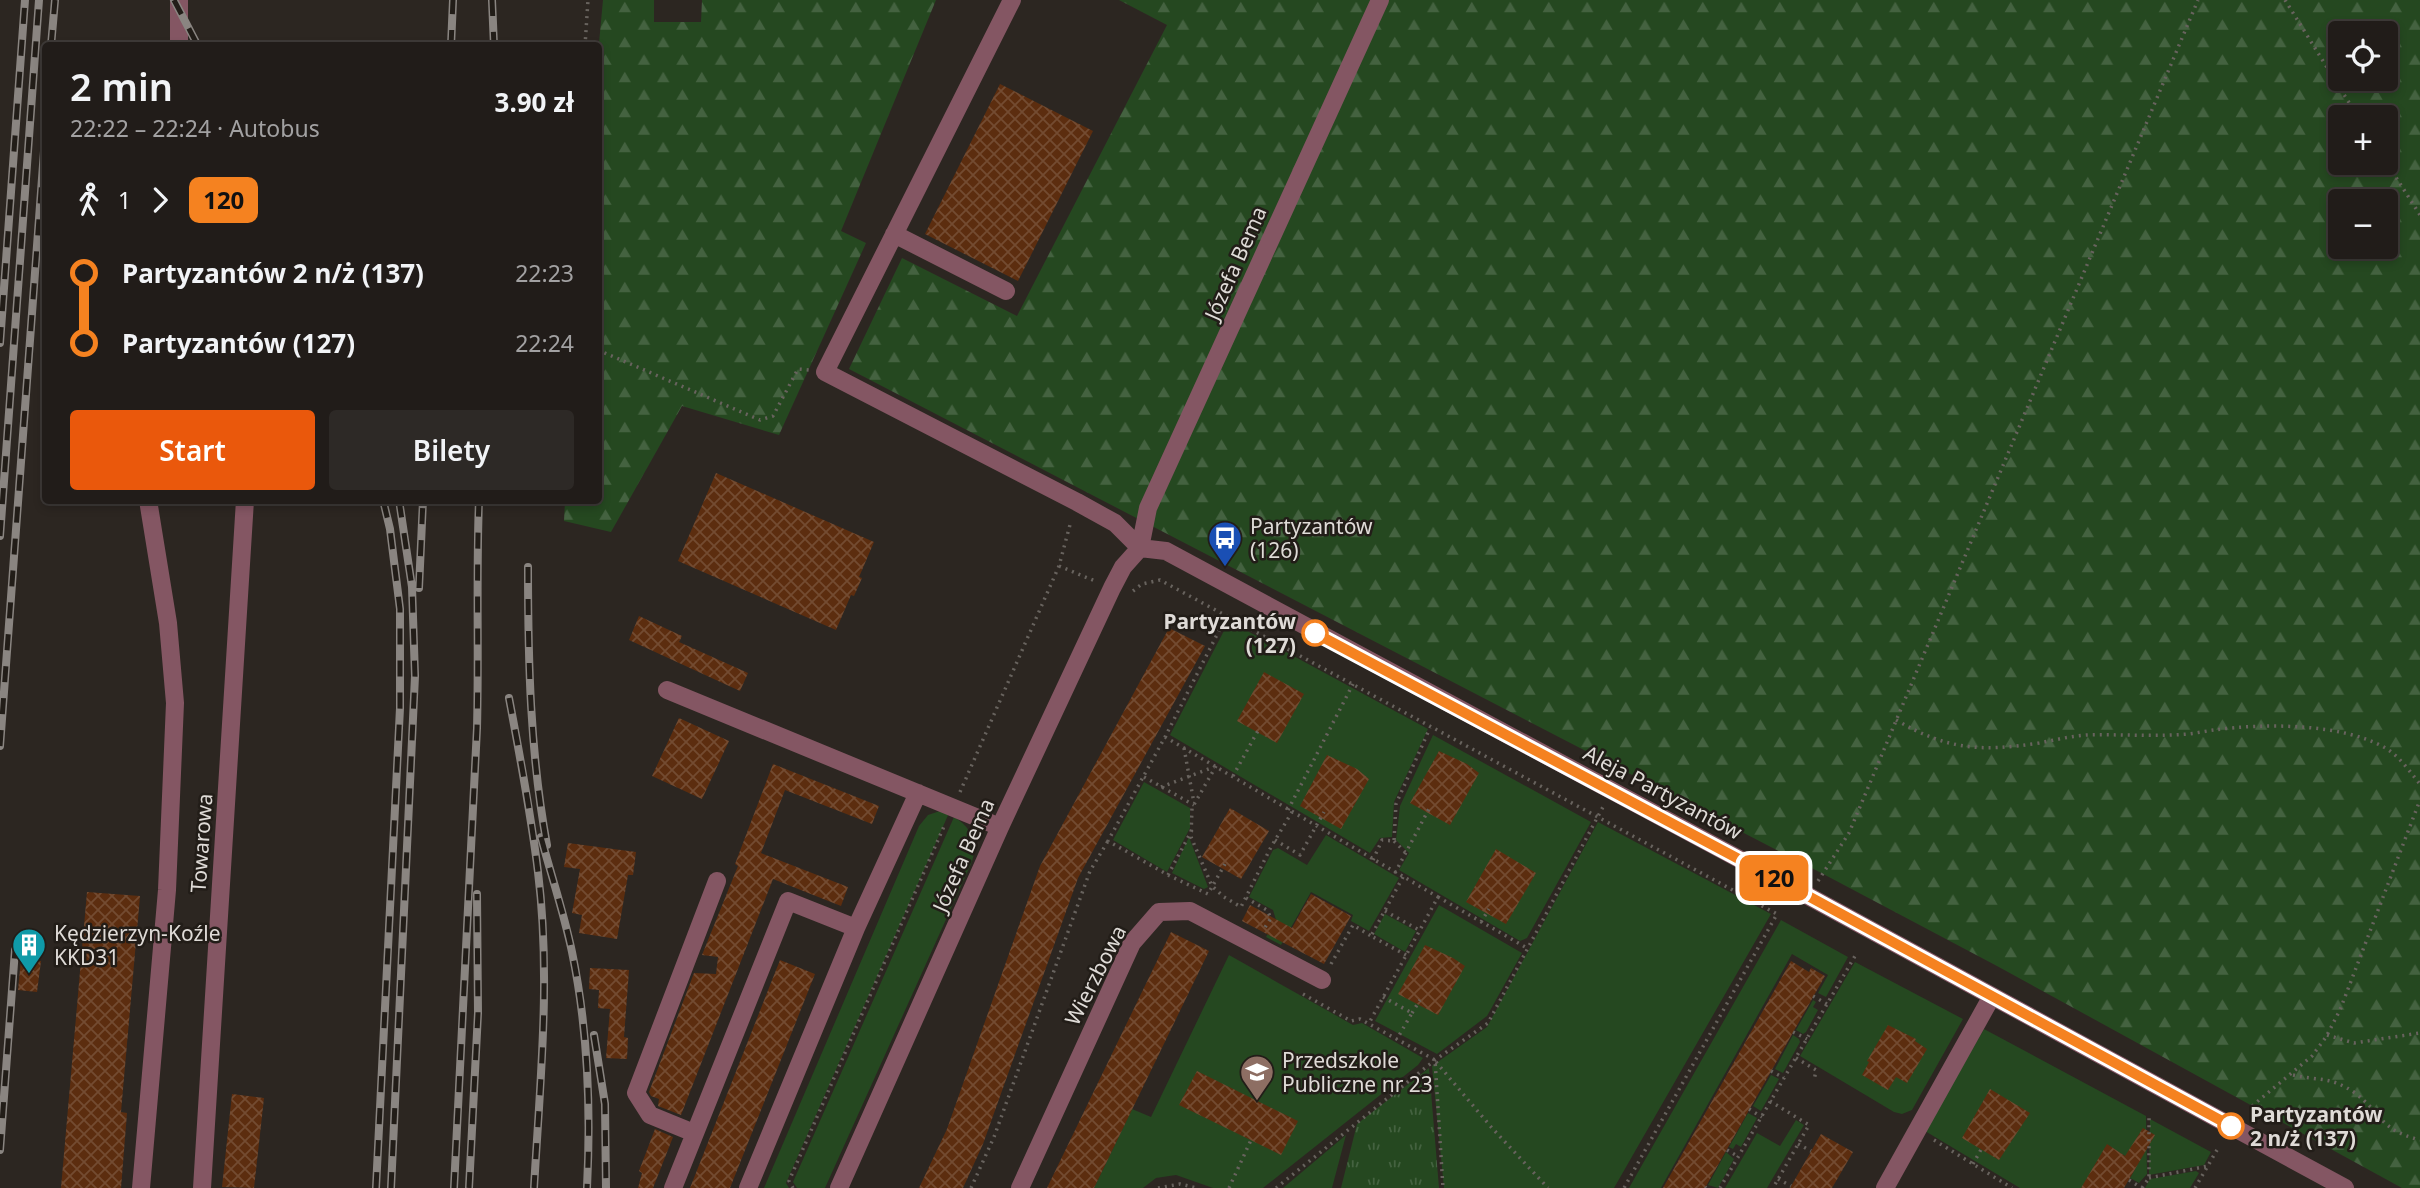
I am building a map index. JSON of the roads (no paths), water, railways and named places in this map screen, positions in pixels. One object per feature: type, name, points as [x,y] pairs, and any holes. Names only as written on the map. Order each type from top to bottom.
[{"type":"street","points":[[178,42],[179,0]]},
{"type":"street","points":[[1012,0],[825,372],[1115,523],[1140,548]]},
{"type":"street","name":"Józefa Bema","points":[[839,1188],[1000,827],[1112,588],[1123,567],[1140,548],[1148,508],[1380,0]]},
{"type":"street","points":[[894,234],[1006,291]]},
{"type":"street","points":[[141,1188],[167,890],[175,703],[168,623],[149,504]]},
{"type":"street","name":"Towarowa","points":[[202,1188],[245,504]]},
{"type":"street","name":"Aleja Partyzantów","points":[[1140,548],[1166,551],[2345,1188]]},
{"type":"street","points":[[667,690],[1000,827]]},
{"type":"street","points":[[748,1188],[856,928],[918,793]]},
{"type":"street","points":[[694,1133],[650,1115],[636,1093],[717,881]]},
{"type":"street","points":[[673,1188],[788,901],[856,928]]},
{"type":"street","name":"Wierzbowa","points":[[1020,1188],[1132,943],[1159,912],[1190,911],[1324,976]]},
{"type":"street","points":[[1885,1188],[1992,996]]},
{"type":"railway","points":[[0,343],[25,0]]},
{"type":"railway","points":[[0,536],[39,0]]},
{"type":"railway","points":[[51,42],[55,0]]},
{"type":"railway","points":[[174,0],[196,42]]},
{"type":"railway","points":[[451,42],[453,0]]},
{"type":"railway","points":[[492,0],[494,42]]},
{"type":"railway","points":[[0,746],[42,178]]},
{"type":"railway","points":[[376,1188],[400,708],[400,609],[390,529],[384,504]]},
{"type":"railway","points":[[391,1188],[415,676],[412,587],[400,504]]},
{"type":"railway","points":[[419,588],[423,504]]},
{"type":"railway","points":[[454,1188],[477,728],[479,504]]},
{"type":"railway","points":[[528,567],[531,706],[547,845]]},
{"type":"railway","points":[[509,698],[532,828],[542,911],[543,1030],[534,1188]]},
{"type":"railway","points":[[541,837],[569,937],[582,1010],[589,1129],[587,1188]]},
{"type":"railway","points":[[469,1188],[478,1013],[477,894]]},
{"type":"railway","points":[[0,1150],[15,950]]},
{"type":"railway","points":[[594,1035],[605,1104],[606,1188]]},
{"type":"place","name":"Partyzantów (126)","points":[[1225,568]]},
{"type":"place","name":"Partyzantów (127)","points":[[1315,633]]},
{"type":"place","name":"Kędzierzyn-Koźle KKD31","points":[[29,975]]},
{"type":"place","name":"Przedszkole Publiczne nr 23","points":[[1257,1102]]},
{"type":"place","name":"Partyzantów 2 n/ż (137)","points":[[2231,1126]]}]
